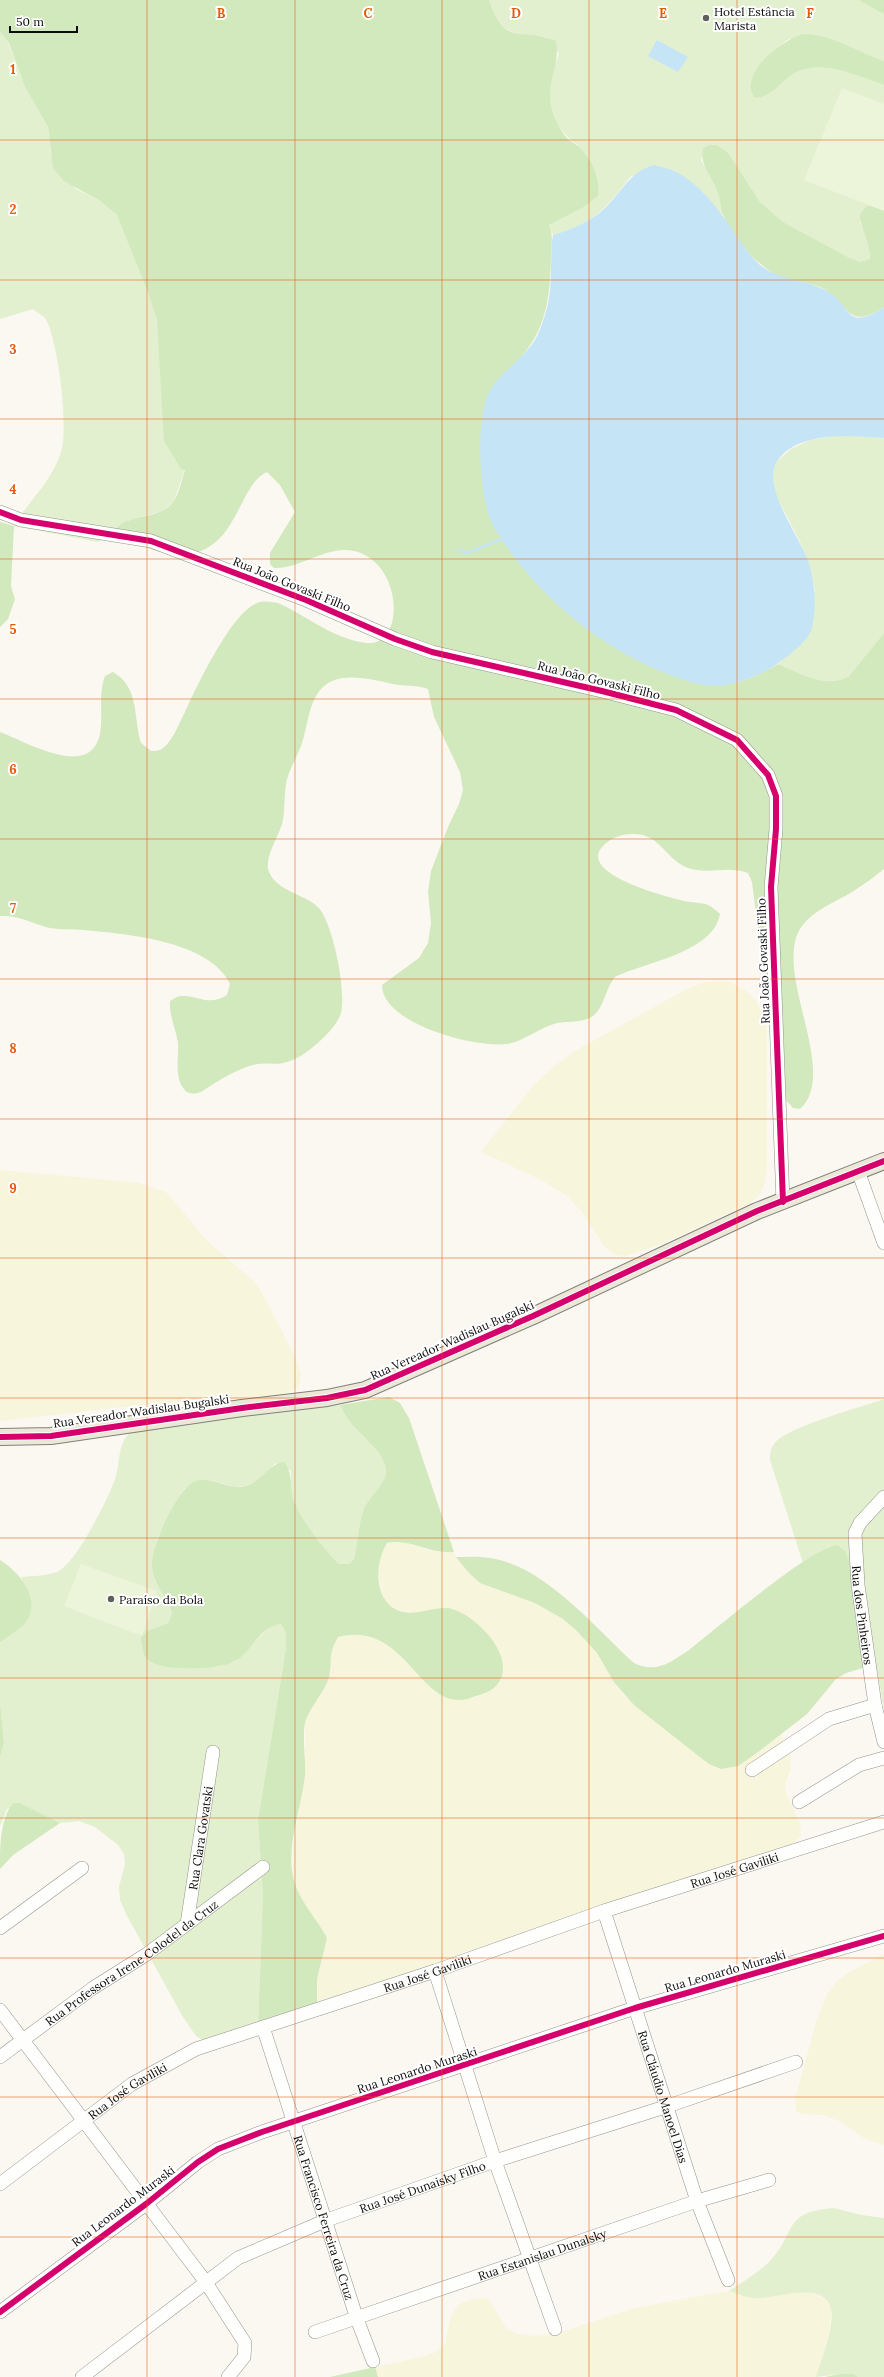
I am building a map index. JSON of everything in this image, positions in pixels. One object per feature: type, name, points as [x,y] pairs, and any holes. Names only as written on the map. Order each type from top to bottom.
[{"type":"main road","name":"Rua Vereador Wadislau Bugalski","points":[[0,1437],[51,1436],[242,1408],[328,1398],[365,1390],[508,1327],[757,1211],[884,1161]]},
{"type":"street","name":"Rua João Govaski Filho","points":[[0,512],[21,520],[151,540],[301,598],[432,652],[602,690],[676,710],[737,740],[768,776],[776,796],[776,829],[771,887],[783,1202]]},
{"type":"street","points":[[858,1171],[884,1243]]},
{"type":"street","name":"Rua dos Pinheiros","points":[[884,1496],[860,1523],[855,1533],[858,1585],[875,1705],[884,1742]]},
{"type":"street","points":[[752,1770],[829,1719],[875,1705]]},
{"type":"street","name":"Rua Clara Govatski","points":[[187,1924],[213,1752]]},
{"type":"street","points":[[799,1802],[859,1765],[884,1758]]},
{"type":"street","name":"Rua José Gaviliki","points":[[0,2184],[84,2122],[132,2084],[196,2049],[435,1971],[604,1911],[884,1822]]},
{"type":"street","name":"Rua Professora Irene Colodel da Cruz","points":[[0,2057],[92,1988],[147,1954],[263,1867]]},
{"type":"street","points":[[0,1928],[82,1868]]},
{"type":"street","name":"Rua Cláudio Manoel Dias","points":[[604,1911],[668,2106],[697,2201],[728,2280]]},
{"type":"street","name":"Rua Leonardo Muraski","points":[[0,2312],[218,2149],[635,2008],[884,1936]]},
{"type":"street","points":[[435,1971],[466,2065],[495,2161],[528,2258],[555,2329]]},
{"type":"street","points":[[0,2010],[205,2281],[245,2343],[244,2357],[230,2376]]},
{"type":"street","name":"Rua Francisco Ferreira da Cruz","points":[[264,2026],[327,2220],[357,2319],[372,2361]]},
{"type":"street","name":"Rua José Dunaisky Filho","points":[[82,2377],[205,2281],[238,2258],[327,2220],[495,2161],[668,2106],[796,2062]]},
{"type":"street","name":"Rua Estanislau Dunalsky","points":[[315,2332],[357,2319],[528,2258],[697,2201],[769,2180]]},
{"type":"shaded area","points":[[719,981],[729,982],[745,990],[756,1000],[764,1016],[767,1028],[767,1167],[765,1182],[760,1194],[750,1203],[662,1244],[626,1256],[614,1254],[604,1246],[582,1212],[567,1196],[541,1180],[481,1152],[531,1088],[553,1067],[575,1051],[687,989],[702,983]]},
{"type":"shaded area","points":[[0,1170],[139,1183],[166,1192],[208,1242],[255,1282],[265,1298],[296,1359],[301,1374],[299,1387],[285,1394],[133,1406],[0,1421]]},
{"type":"shaded area","points":[[398,1540],[428,1550],[446,1553],[454,1552],[456,1557],[480,1583],[535,1603],[563,1619],[577,1631],[597,1653],[623,1694],[696,1754],[738,1766],[781,1734],[790,1754],[791,1768],[785,1784],[787,1796],[800,1824],[801,1836],[789,1847],[540,1926],[317,2005],[317,1979],[327,1938],[297,1891],[292,1875],[293,1844],[305,1777],[305,1725],[310,1711],[323,1692],[329,1677],[330,1649],[338,1637],[349,1634],[365,1634],[382,1640],[393,1647],[403,1658],[471,1699],[494,1689],[502,1679],[445,1608],[417,1613],[398,1610],[387,1603],[383,1597],[379,1580],[379,1563],[381,1552],[387,1543]]},
{"type":"shaded area","points":[[884,1954],[884,2145],[864,2138],[839,2121],[823,2115],[801,2114],[796,2111],[795,2099],[817,2019],[827,1994],[836,1982],[848,1973]]},
{"type":"shaded area","points":[[729,2291],[740,2296],[804,2292],[818,2295],[826,2300],[831,2308],[830,2329],[816,2377],[378,2377],[375,2367],[422,2357],[436,2352],[445,2344],[451,2315],[460,2304],[472,2299],[484,2298],[490,2301],[506,2328],[516,2334],[536,2336],[558,2333],[634,2308]]},
{"type":"green space","points":[[0,0],[489,0],[495,15],[508,31],[543,37],[556,41],[556,60],[550,95],[551,105],[554,116],[564,135],[579,147],[591,163],[598,182],[598,196],[582,208],[549,225],[552,237],[548,300],[545,313],[535,338],[518,361],[668,674],[699,683],[724,684],[749,678],[778,664],[813,679],[822,681],[840,680],[849,676],[884,633],[884,869],[856,889],[812,915],[802,926],[794,945],[794,968],[810,1046],[813,1071],[811,1092],[800,1109],[793,1108],[785,1099],[773,1005],[763,968],[752,882],[748,873],[733,870],[703,871],[688,868],[674,859],[657,842],[642,835],[633,834],[618,836],[605,844],[598,855],[601,865],[611,874],[643,889],[684,901],[705,904],[720,914],[715,927],[705,938],[692,947],[660,961],[615,977],[603,1002],[593,1016],[580,1021],[557,1023],[520,1040],[507,1044],[492,1044],[474,1042],[432,1031],[413,1022],[397,1011],[386,999],[382,985],[419,958],[428,943],[431,923],[428,892],[431,871],[448,827],[459,804],[463,790],[460,772],[434,717],[428,689],[423,687],[398,685],[362,678],[341,679],[331,682],[323,687],[313,701],[299,752],[287,779],[283,820],[270,853],[268,866],[269,872],[278,884],[318,907],[324,915],[334,943],[338,960],[341,977],[342,1006],[340,1016],[325,1037],[294,1060],[278,1064],[259,1064],[249,1066],[236,1071],[201,1092],[194,1094],[190,1093],[184,1089],[179,1079],[178,1043],[170,1001],[181,996],[214,1000],[227,995],[230,984],[220,969],[205,958],[166,942],[122,934],[50,928],[20,918],[0,916],[0,732],[45,751],[61,755],[76,756],[88,753],[97,743],[101,725],[101,694],[103,682],[105,676],[113,672],[128,686],[132,695],[141,743],[151,751],[160,750],[168,743],[175,733],[206,669],[226,635],[247,609],[257,603],[265,601],[278,603],[332,632],[355,641],[367,643],[380,640],[388,631],[393,618],[394,602],[390,586],[382,570],[370,558],[354,551],[333,551],[294,565],[284,567],[274,568],[270,564],[270,553],[295,512],[280,485],[267,472],[258,478],[252,486],[232,522],[220,538],[208,548],[195,553],[181,555],[168,554],[154,550],[140,545],[115,530],[121,524],[129,520],[154,514],[169,506],[177,496],[185,470],[181,469],[164,441],[157,320],[148,292],[117,215],[100,201],[64,181],[53,168],[48,127],[25,87],[9,43],[0,31]]},
{"type":"green space","points":[[489,0],[877,0],[884,7],[884,61],[789,39],[767,56],[755,72],[751,89],[754,98],[761,97],[771,93],[792,75],[803,70],[814,68],[838,70],[884,85],[884,209],[860,222],[870,249],[870,259],[860,262],[848,257],[783,222],[760,202],[728,154],[717,145],[709,145],[701,160],[718,191],[723,216],[703,192],[631,176],[606,206],[589,220],[567,231],[553,235],[549,225],[582,208],[578,145],[566,135],[558,123],[554,116],[550,101],[549,88],[552,73],[559,54],[547,37],[516,34],[503,27],[498,20]]},
{"type":"green space","points":[[859,0],[884,0],[884,14],[882,13]]},
{"type":"green space","points":[[0,21],[25,87],[48,127],[51,155],[76,189],[100,201],[117,215],[123,227],[154,307],[187,463],[174,501],[163,511],[129,520],[107,538],[98,542],[14,526],[46,482],[57,463],[63,441],[64,424],[58,363],[50,328],[45,318],[33,309],[0,319]]},
{"type":"green space","points":[[802,34],[834,40],[884,61],[884,85],[838,70],[814,68],[803,70],[792,75],[771,93],[754,98],[751,88],[752,78],[757,68],[764,59],[774,51],[793,38]]},
{"type":"green space","points":[[842,88],[884,104],[884,211],[804,180]]},
{"type":"green space","points":[[709,145],[717,145],[728,153],[760,202],[783,222],[860,262],[870,259],[870,253],[860,220],[860,214],[867,206],[877,206],[884,209],[884,307],[872,314],[862,317],[855,316],[831,294],[822,288],[812,284],[781,277],[755,260],[734,235],[723,214],[718,193],[703,160],[703,149]]},
{"type":"green space","points":[[843,435],[884,438],[884,633],[849,676],[840,680],[822,681],[813,679],[778,664],[796,648],[815,591],[810,566],[800,542],[777,497],[773,483],[773,470],[777,461],[791,449],[810,440]]},
{"type":"green space","points":[[0,522],[14,526],[11,586],[15,599],[8,619],[0,627]]},
{"type":"green space","points":[[389,1397],[400,1403],[409,1418],[454,1552],[437,1551],[412,1544],[396,1542],[387,1543],[380,1560],[378,1580],[380,1589],[389,1605],[403,1612],[409,1613],[445,1608],[453,1609],[470,1618],[492,1639],[497,1647],[502,1658],[503,1672],[498,1683],[491,1690],[476,1696],[457,1700],[441,1695],[399,1654],[382,1642],[362,1635],[338,1637],[331,1654],[330,1671],[327,1683],[310,1711],[305,1723],[305,1775],[295,1826],[291,1865],[295,1885],[303,1901],[327,1938],[317,1979],[317,2005],[258,2027],[263,1895],[258,1820],[286,1648],[286,1633],[281,1624],[273,1626],[260,1635],[240,1658],[225,1665],[202,1668],[175,1668],[153,1663],[147,1659],[144,1654],[141,1638],[147,1631],[168,1623],[172,1613],[157,1584],[153,1572],[152,1566],[155,1546],[173,1506],[188,1486],[195,1481],[208,1480],[233,1486],[246,1486],[256,1481],[273,1466],[284,1462],[289,1472],[294,1501],[301,1516],[320,1543],[339,1564],[349,1564],[354,1559],[363,1511],[382,1483],[386,1470],[384,1462],[378,1452],[347,1419],[340,1405]]},
{"type":"green space","points":[[884,1399],[884,1710],[876,1664],[830,1546],[803,1563],[770,1460],[773,1445],[782,1437],[794,1430]]},
{"type":"green space","points":[[340,1405],[347,1419],[378,1452],[384,1462],[386,1470],[382,1483],[363,1511],[354,1559],[349,1564],[339,1564],[305,1524],[295,1506],[293,1499],[291,1471],[276,1463],[256,1481],[246,1486],[235,1487],[210,1480],[185,1488],[157,1539],[155,1580],[172,1613],[168,1623],[147,1631],[217,1667],[234,1662],[271,1626],[281,1624],[286,1633],[286,1648],[258,1820],[263,1895],[258,2027],[208,2043],[196,2036],[183,2017],[126,1914],[120,1900],[119,1887],[125,1864],[124,1854],[118,1845],[95,1827],[79,1821],[60,1823],[20,1803],[7,1809],[0,1826],[0,1757],[4,1743],[0,1702],[0,1643],[25,1622],[31,1610],[27,1591],[21,1577],[57,1572],[65,1566],[82,1543],[100,1513],[113,1486],[121,1447],[126,1437],[130,1433],[150,1426]]},
{"type":"green space","points":[[837,1545],[845,1551],[853,1571],[876,1664],[846,1673],[836,1679],[807,1714],[738,1766],[721,1769],[709,1764],[634,1705],[614,1682],[597,1653],[577,1631],[563,1619],[535,1603],[480,1583],[469,1573],[456,1557],[490,1558],[510,1563],[530,1573],[568,1600],[634,1663],[642,1666],[656,1667],[669,1662],[689,1650],[785,1574],[806,1560]]},
{"type":"green space","points":[[0,1560],[20,1577],[25,1585],[29,1593],[31,1610],[26,1623],[0,1643]]},
{"type":"green space","name":"Paraíso da Bola","points":[[81,1564],[157,1591],[142,1636],[64,1606]]},
{"type":"green space","points":[[0,1702],[4,1743],[0,1757]]},
{"type":"green space","points":[[13,1803],[20,1803],[60,1823],[13,1855],[0,1869],[3,1825],[5,1817]]},
{"type":"green space","points":[[834,2208],[861,2215],[884,2218],[884,2377],[858,2377],[854,2374],[840,2374],[816,2377],[827,2343],[832,2316],[827,2300],[820,2295],[801,2293],[753,2298],[729,2291],[770,2261],[779,2251],[793,2225],[798,2219],[817,2210]]},
{"type":"green space","points":[[375,2367],[378,2377],[330,2377]]},
{"type":"green space","points":[[840,2374],[854,2374],[858,2377],[825,2377]]},
{"type":"water","points":[[657,40],[688,57],[678,72],[648,56]]},
{"type":"water","points":[[654,165],[674,171],[699,188],[720,212],[744,247],[760,265],[768,270],[784,277],[810,284],[827,291],[835,297],[850,314],[855,317],[862,317],[871,314],[884,307],[884,438],[841,436],[810,440],[785,452],[776,463],[773,474],[774,486],[778,500],[810,566],[814,584],[815,603],[811,631],[799,646],[771,668],[746,680],[719,686],[697,684],[660,671],[635,659],[588,630],[567,613],[528,574],[495,529],[489,516],[482,479],[480,458],[482,416],[486,399],[492,387],[529,349],[538,334],[546,312],[551,283],[553,235],[574,228],[593,217],[611,202],[632,177],[645,168]]},
{"type":"waterway","points":[[458,550],[467,553],[504,538]]},
{"type":"cycle path","points":[[0,512],[21,520],[151,541],[306,600],[395,639],[432,652],[602,691],[676,710],[737,740],[768,775],[776,796],[776,829],[771,887],[783,1202]]},
{"type":"cycle path","points":[[0,1437],[51,1436],[242,1408],[327,1398],[365,1390],[533,1316],[757,1211],[884,1161]]},
{"type":"cycle path","points":[[0,2312],[146,2204],[198,2162],[218,2149],[262,2132],[635,2008],[884,1936]]},
{"type":"place","name":"Hotel Estância Marista","points":[[706,18]]},
{"type":"place","name":"Paraíso da Bola","points":[[111,1599]]}]
